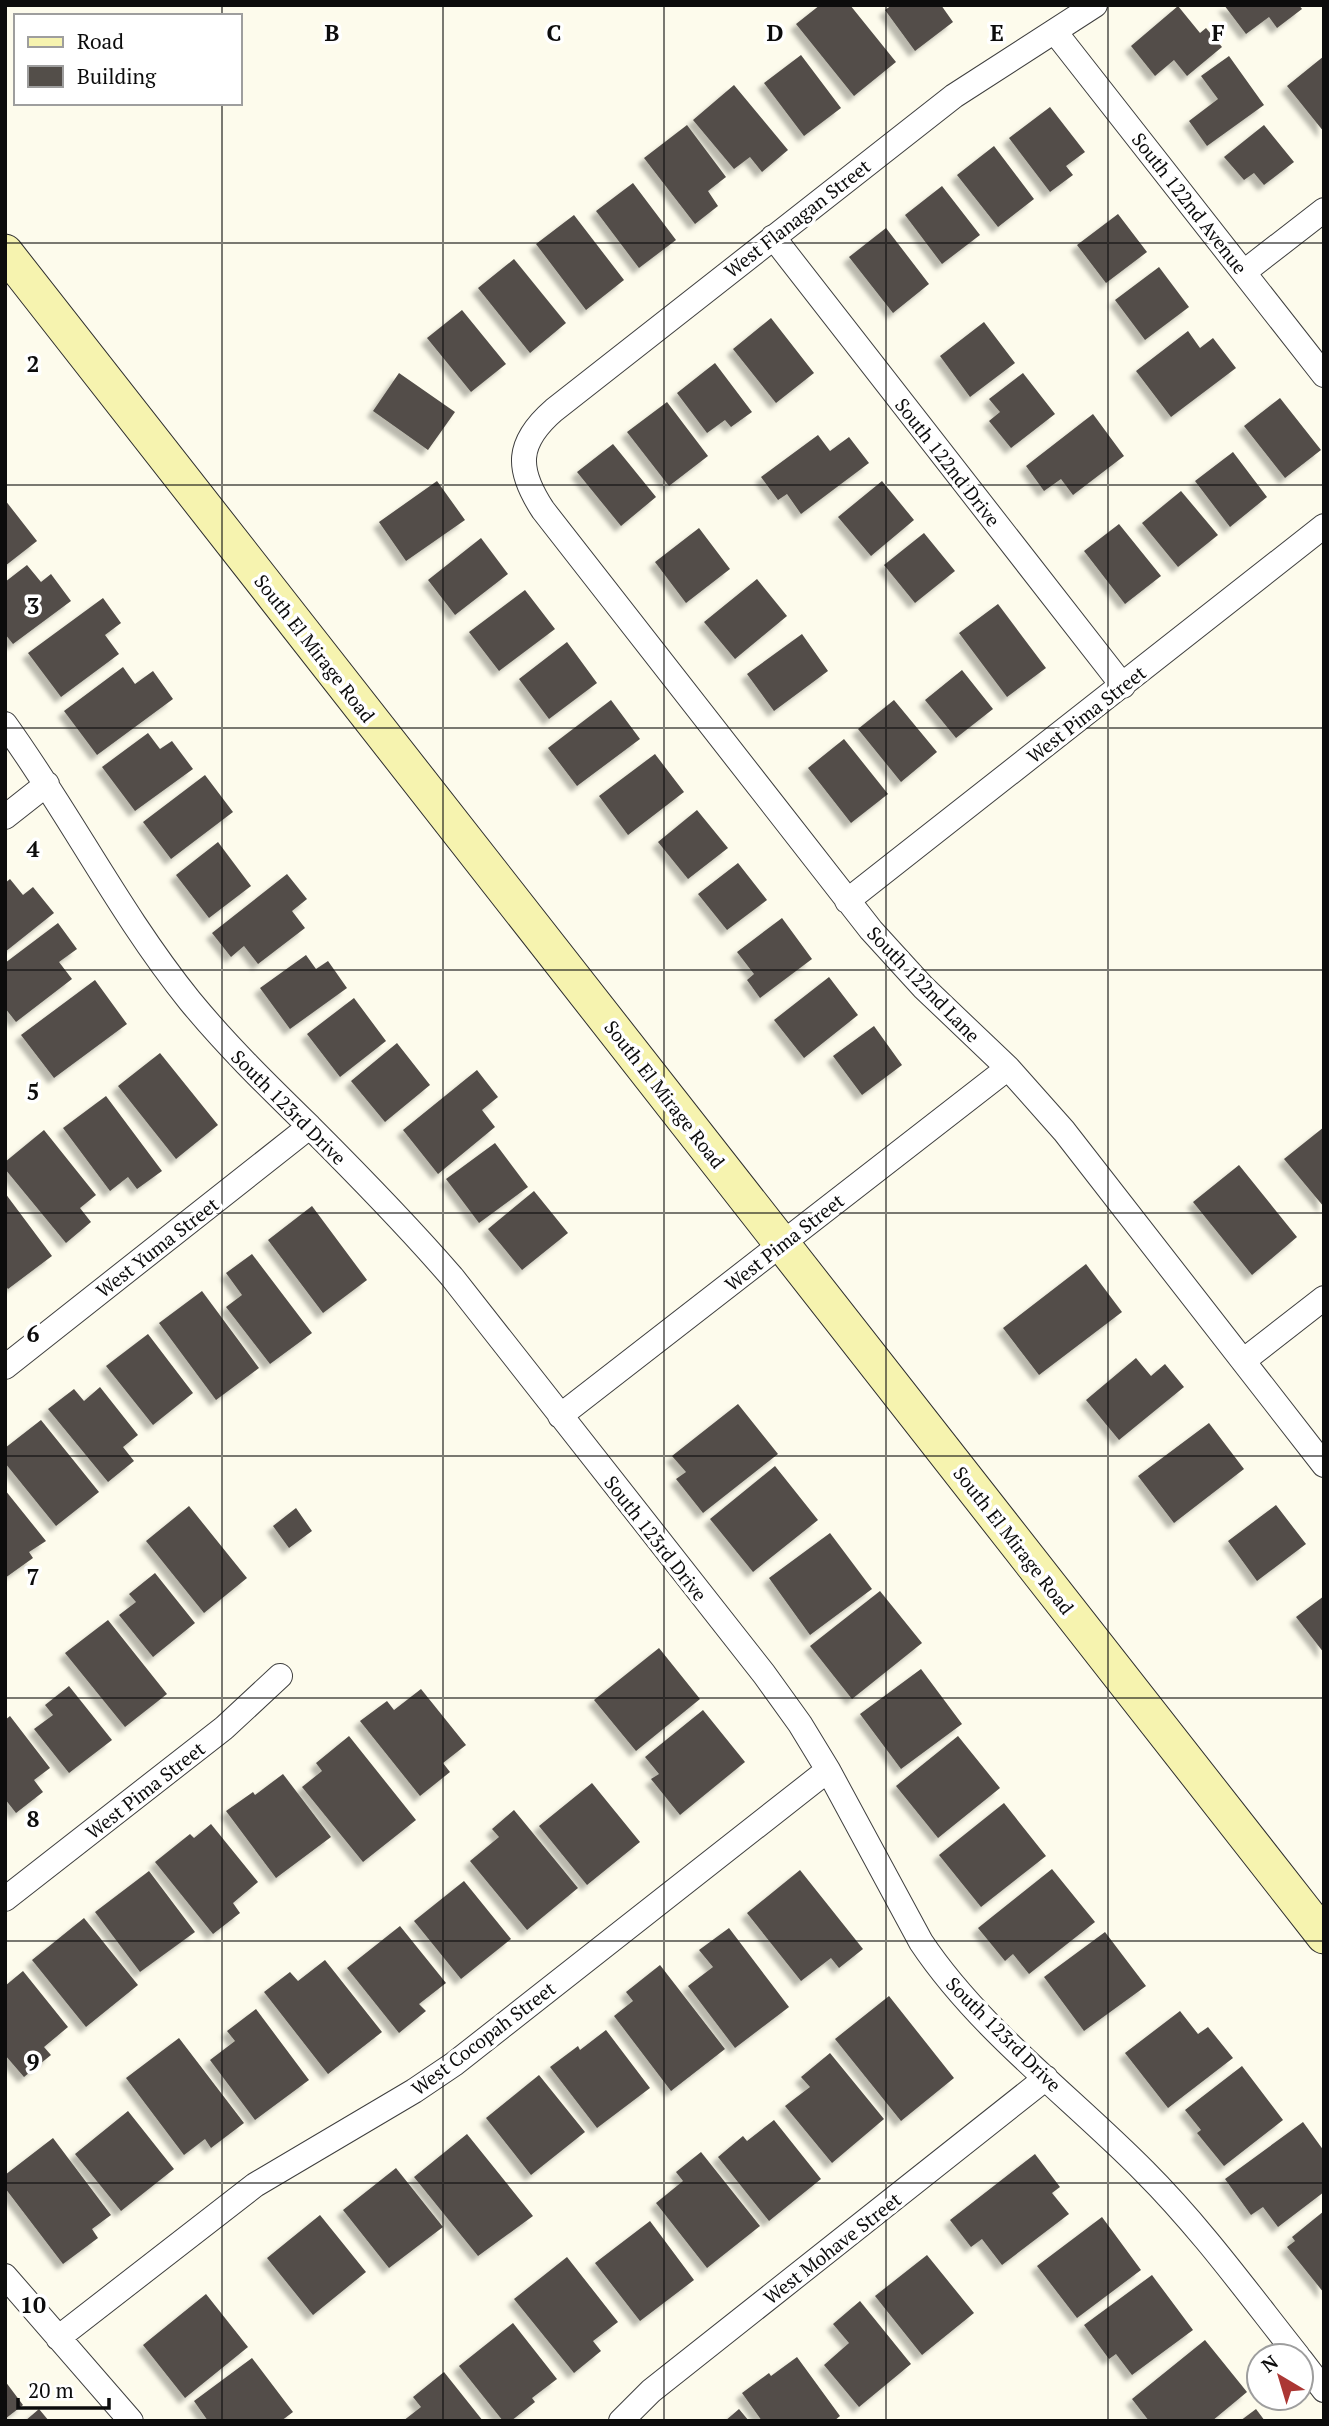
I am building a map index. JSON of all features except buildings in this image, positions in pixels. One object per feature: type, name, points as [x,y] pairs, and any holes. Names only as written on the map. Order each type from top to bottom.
[{"type":"main road","name":"South El Mirage Road","points":[[5,252],[1324,1936]]},
{"type":"street","name":"West Flanagan Street","points":[[523,456],[529,438],[540,422],[773,237],[954,96],[1096,5]]},
{"type":"street","name":"South 122nd Avenue","points":[[1055,32],[1324,375]]},
{"type":"street","points":[[1244,272],[1324,210]]},
{"type":"street","name":"South 122nd Drive","points":[[773,237],[1123,686]]},
{"type":"street","name":"South 122nd Lane","points":[[523,456],[525,476],[532,494],[543,510],[847,901],[905,969],[1008,1068],[1065,1131],[1324,1465]]},
{"type":"street","name":"West Pima Street","points":[[847,901],[1324,526]]},
{"type":"street","name":"South 123rd Drive","points":[[5,724],[47,784],[125,911],[169,974],[238,1056],[402,1220],[452,1277],[764,1674],[828,1770],[936,1965],[973,2007],[1170,2197],[1287,2342]]},
{"type":"street","points":[[5,817],[47,784]]},
{"type":"street","name":"West Pima Street","points":[[560,1416],[1008,1068]]},
{"type":"street","name":"West Yuma Street","points":[[5,1367],[309,1127]]},
{"type":"street","points":[[1243,1361],[1324,1298]]},
{"type":"street","name":"West Pima Street","points":[[5,1899],[224,1728],[280,1676]]},
{"type":"street","name":"West Cocopah Street","points":[[58,2337],[254,2185],[414,2091],[454,2064],[828,1770]]},
{"type":"street","name":"West Mohave Street","points":[[621,2421],[651,2390],[1046,2078]]},
{"type":"street","points":[[5,2276],[131,2421]]}]
